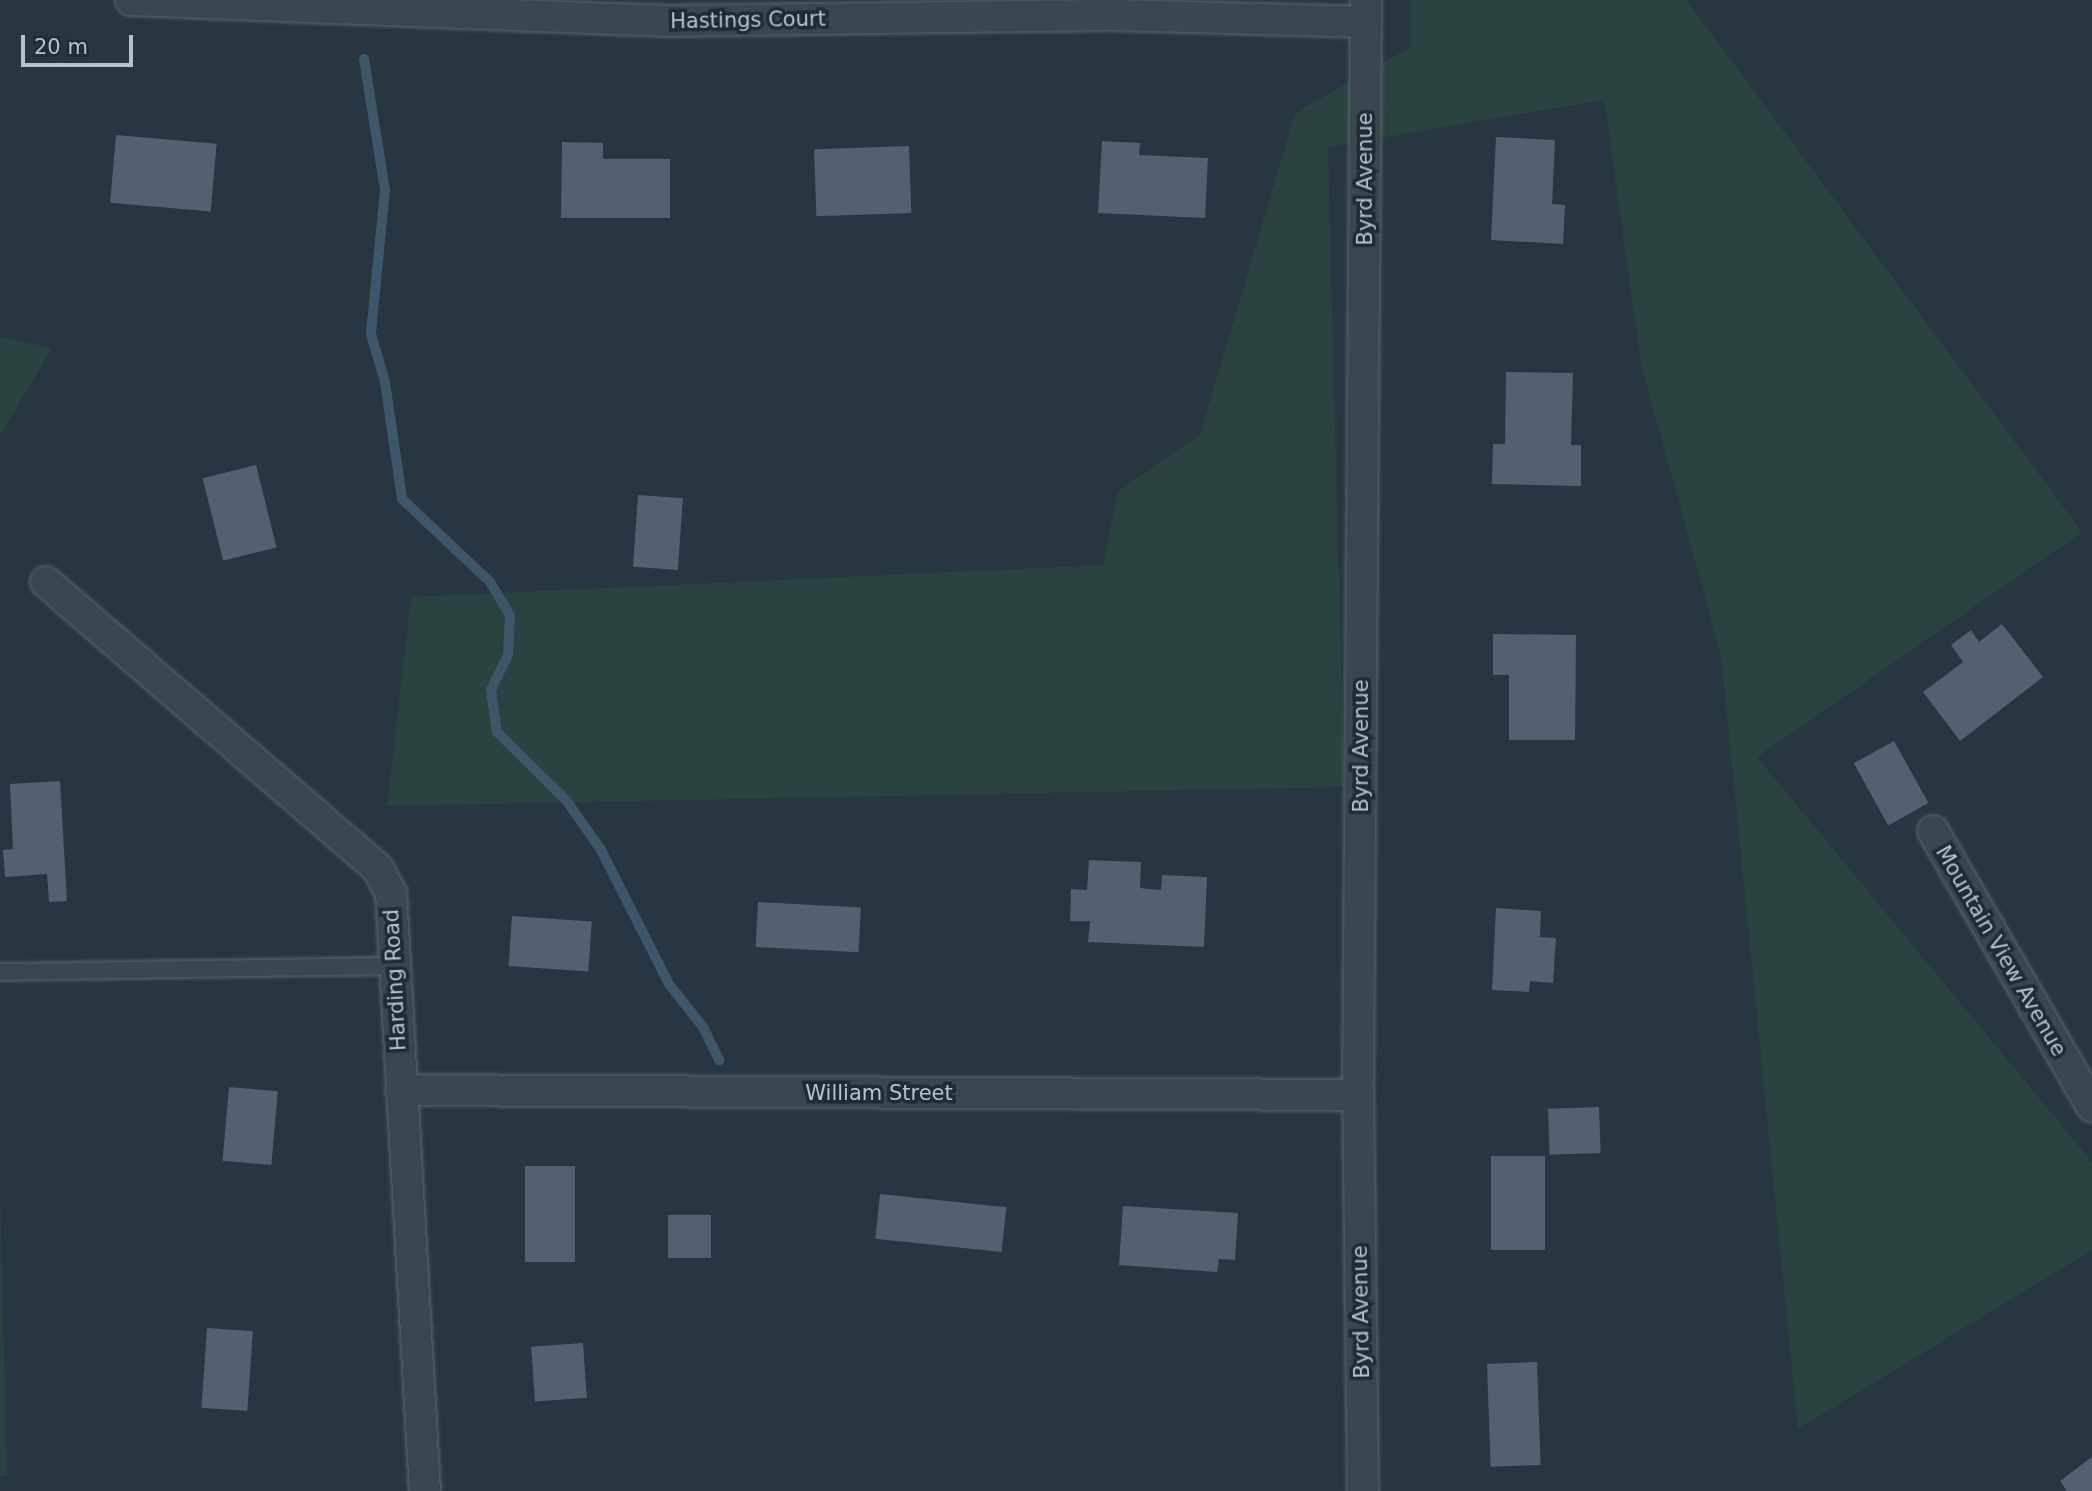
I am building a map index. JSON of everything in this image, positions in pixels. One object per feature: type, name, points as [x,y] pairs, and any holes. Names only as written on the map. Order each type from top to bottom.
[{"type":"street","name":"Hastings Court","points":[[131,0],[669,21],[1366,11]]},
{"type":"street","name":"Byrd Avenue","points":[[1363,1491],[1358,1095],[1366,11]]},
{"type":"street","name":"Harding Road","points":[[46,582],[378,869],[391,893],[425,1491]]},
{"type":"street","name":"Mountain View Avenue","points":[[1933,831],[2092,1106]]},
{"type":"street","name":"William Street","points":[[401,1090],[1358,1095]]},
{"type":"lane","points":[[0,972],[394,966]]},
{"type":"green space","points":[[1410,0],[1686,0],[2082,532],[1757,757],[2092,1162],[2092,1250],[1798,1429],[1721,656],[1642,368],[1604,100],[1328,147],[1344,787],[387,806],[411,597],[1103,565],[1118,491],[1200,435],[1295,113],[1411,47]]},
{"type":"green space","points":[[0,337],[52,348],[0,436]]},
{"type":"green space","points":[[0,1185],[7,1476],[0,1476]]},
{"type":"building","points":[[116,135],[217,144],[211,212],[110,203]]},
{"type":"building","points":[[1496,137],[1555,140],[1552,204],[1565,205],[1563,244],[1491,240]]},
{"type":"building","points":[[1102,141],[1140,143],[1139,155],[1208,158],[1205,218],[1098,213]]},
{"type":"building","points":[[562,142],[603,143],[603,159],[670,159],[670,218],[561,218]]},
{"type":"building","points":[[909,146],[911,213],[816,216],[814,149]]},
{"type":"building","points":[[1506,372],[1573,373],[1571,445],[1581,445],[1581,486],[1492,484],[1493,444],[1505,444]]},
{"type":"building","points":[[256,465],[277,547],[223,561],[203,478]]},
{"type":"building","points":[[638,495],[683,498],[678,570],[633,567]]},
{"type":"building","points":[[2002,624],[2043,677],[1960,741],[1923,692],[1963,662],[1951,645],[1971,630],[1979,642]]},
{"type":"building","points":[[1493,634],[1576,635],[1575,740],[1509,740],[1509,675],[1493,675]]},
{"type":"building","points":[[1894,741],[1928,803],[1888,825],[1854,763]]},
{"type":"building","points":[[60,781],[67,901],[49,902],[47,874],[5,877],[3,850],[13,849],[10,784]]},
{"type":"building","points":[[1089,860],[1141,862],[1140,888],[1161,890],[1162,875],[1207,877],[1204,947],[1088,942],[1090,921],[1070,921],[1071,889],[1087,890]]},
{"type":"building","points":[[758,902],[861,907],[859,952],[756,947]]},
{"type":"building","points":[[1496,908],[1541,911],[1540,937],[1556,938],[1553,983],[1530,981],[1529,992],[1492,990]]},
{"type":"building","points":[[512,916],[592,922],[588,971],[509,966]]},
{"type":"building","points":[[229,1087],[278,1091],[271,1165],[223,1161]]},
{"type":"building","points":[[1599,1107],[1601,1153],[1550,1155],[1548,1109]]},
{"type":"building","points":[[1491,1156],[1545,1156],[1545,1250],[1491,1250]]},
{"type":"building","points":[[525,1166],[575,1166],[575,1262],[525,1262]]},
{"type":"building","points":[[880,1194],[1006,1207],[1002,1252],[875,1239]]},
{"type":"building","points":[[1123,1206],[1238,1213],[1235,1260],[1219,1259],[1217,1272],[1119,1265]]},
{"type":"building","points":[[668,1215],[711,1215],[711,1258],[668,1258]]},
{"type":"building","points":[[207,1328],[253,1331],[247,1411],[201,1408]]},
{"type":"building","points":[[583,1343],[587,1398],[535,1401],[531,1347]]},
{"type":"building","points":[[1537,1362],[1541,1465],[1491,1467],[1487,1364]]},
{"type":"building","points":[[2092,1457],[2092,1491],[2067,1491],[2060,1481]]},
{"type":"waterway","points":[[364,59],[385,190],[371,334],[385,382],[402,499],[490,582],[510,615],[508,655],[491,690],[497,732],[566,800],[601,850],[669,984],[703,1027],[719,1060]]}]
